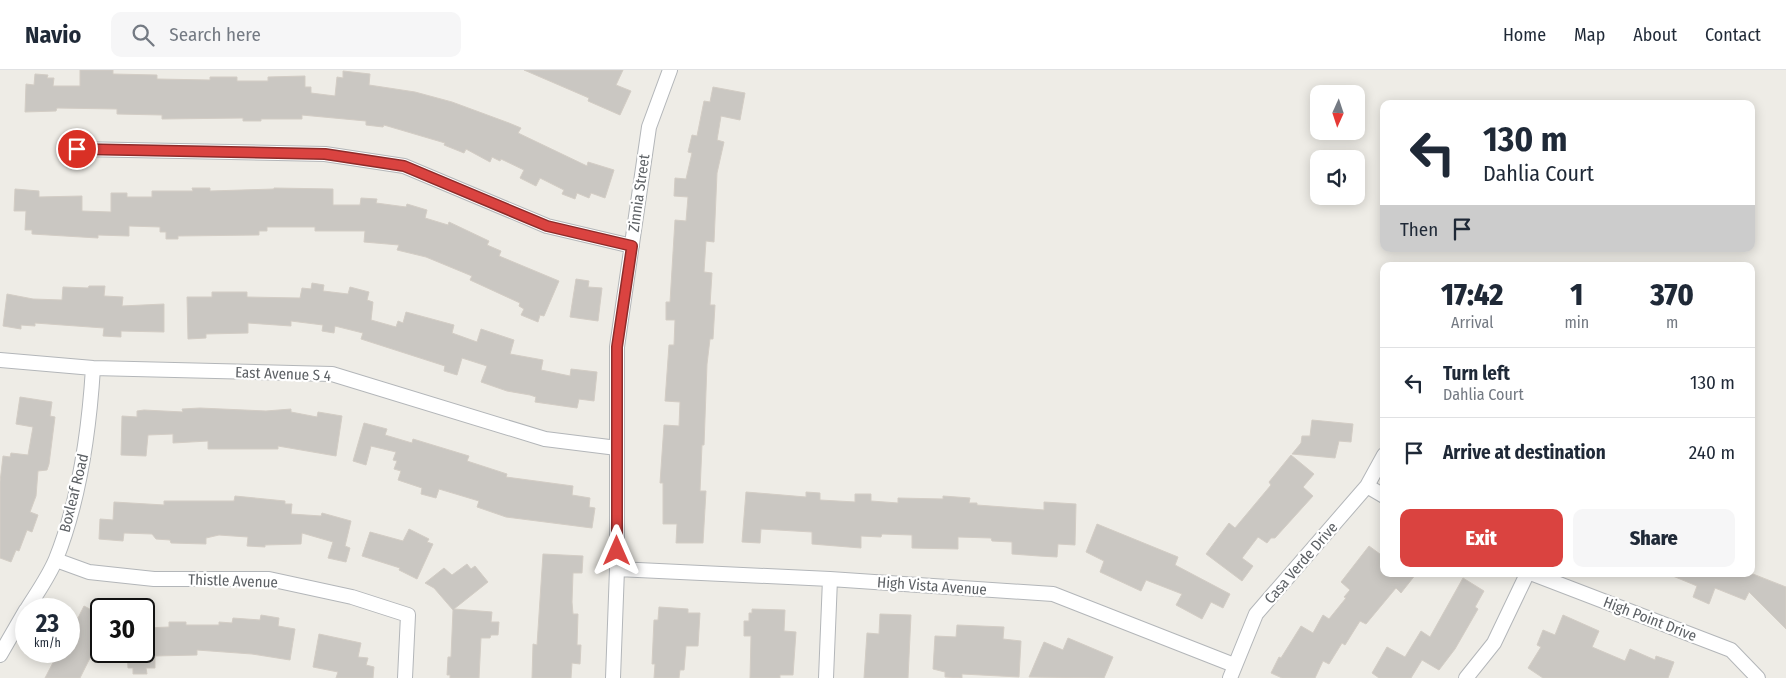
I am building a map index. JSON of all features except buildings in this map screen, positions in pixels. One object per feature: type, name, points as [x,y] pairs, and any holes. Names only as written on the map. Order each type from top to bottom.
[{"type":"street","name":"Zinnia Street","points":[[613,678],[617,569],[617,347],[649,127],[670,70]]},
{"type":"street","points":[[77,149],[325,154],[404,166],[547,226],[632,246]]},
{"type":"street","name":"East Avenue S 4","points":[[0,360],[93,368],[332,374],[545,439],[617,448]]},
{"type":"street","name":"Boxleaf Road","points":[[34,598],[56,560],[76,492],[90,421],[93,368]]},
{"type":"street","name":"Casa Verde Drive","points":[[1232,672],[1256,614],[1367,486],[1380,462]]},
{"type":"street","points":[[1367,486],[1380,494]]},
{"type":"street","name":"Thistle Avenue","points":[[56,560],[89,572],[154,579],[269,579],[352,597],[408,615],[405,678]]},
{"type":"street","name":"High Vista Avenue","points":[[617,569],[830,579],[1053,594],[1232,672]]},
{"type":"street","points":[[1466,678],[1494,643],[1526,577]]},
{"type":"street","name":"High Point Drive","points":[[1541,577],[1732,650],[1758,678]]},
{"type":"street","points":[[826,678],[830,579]]},
{"type":"street","name":"Boxleaf Road","points":[[0,655],[15,630]]},
{"type":"route","points":[[77,149],[325,154],[404,166],[547,226],[632,246],[617,347],[617,551]]}]
